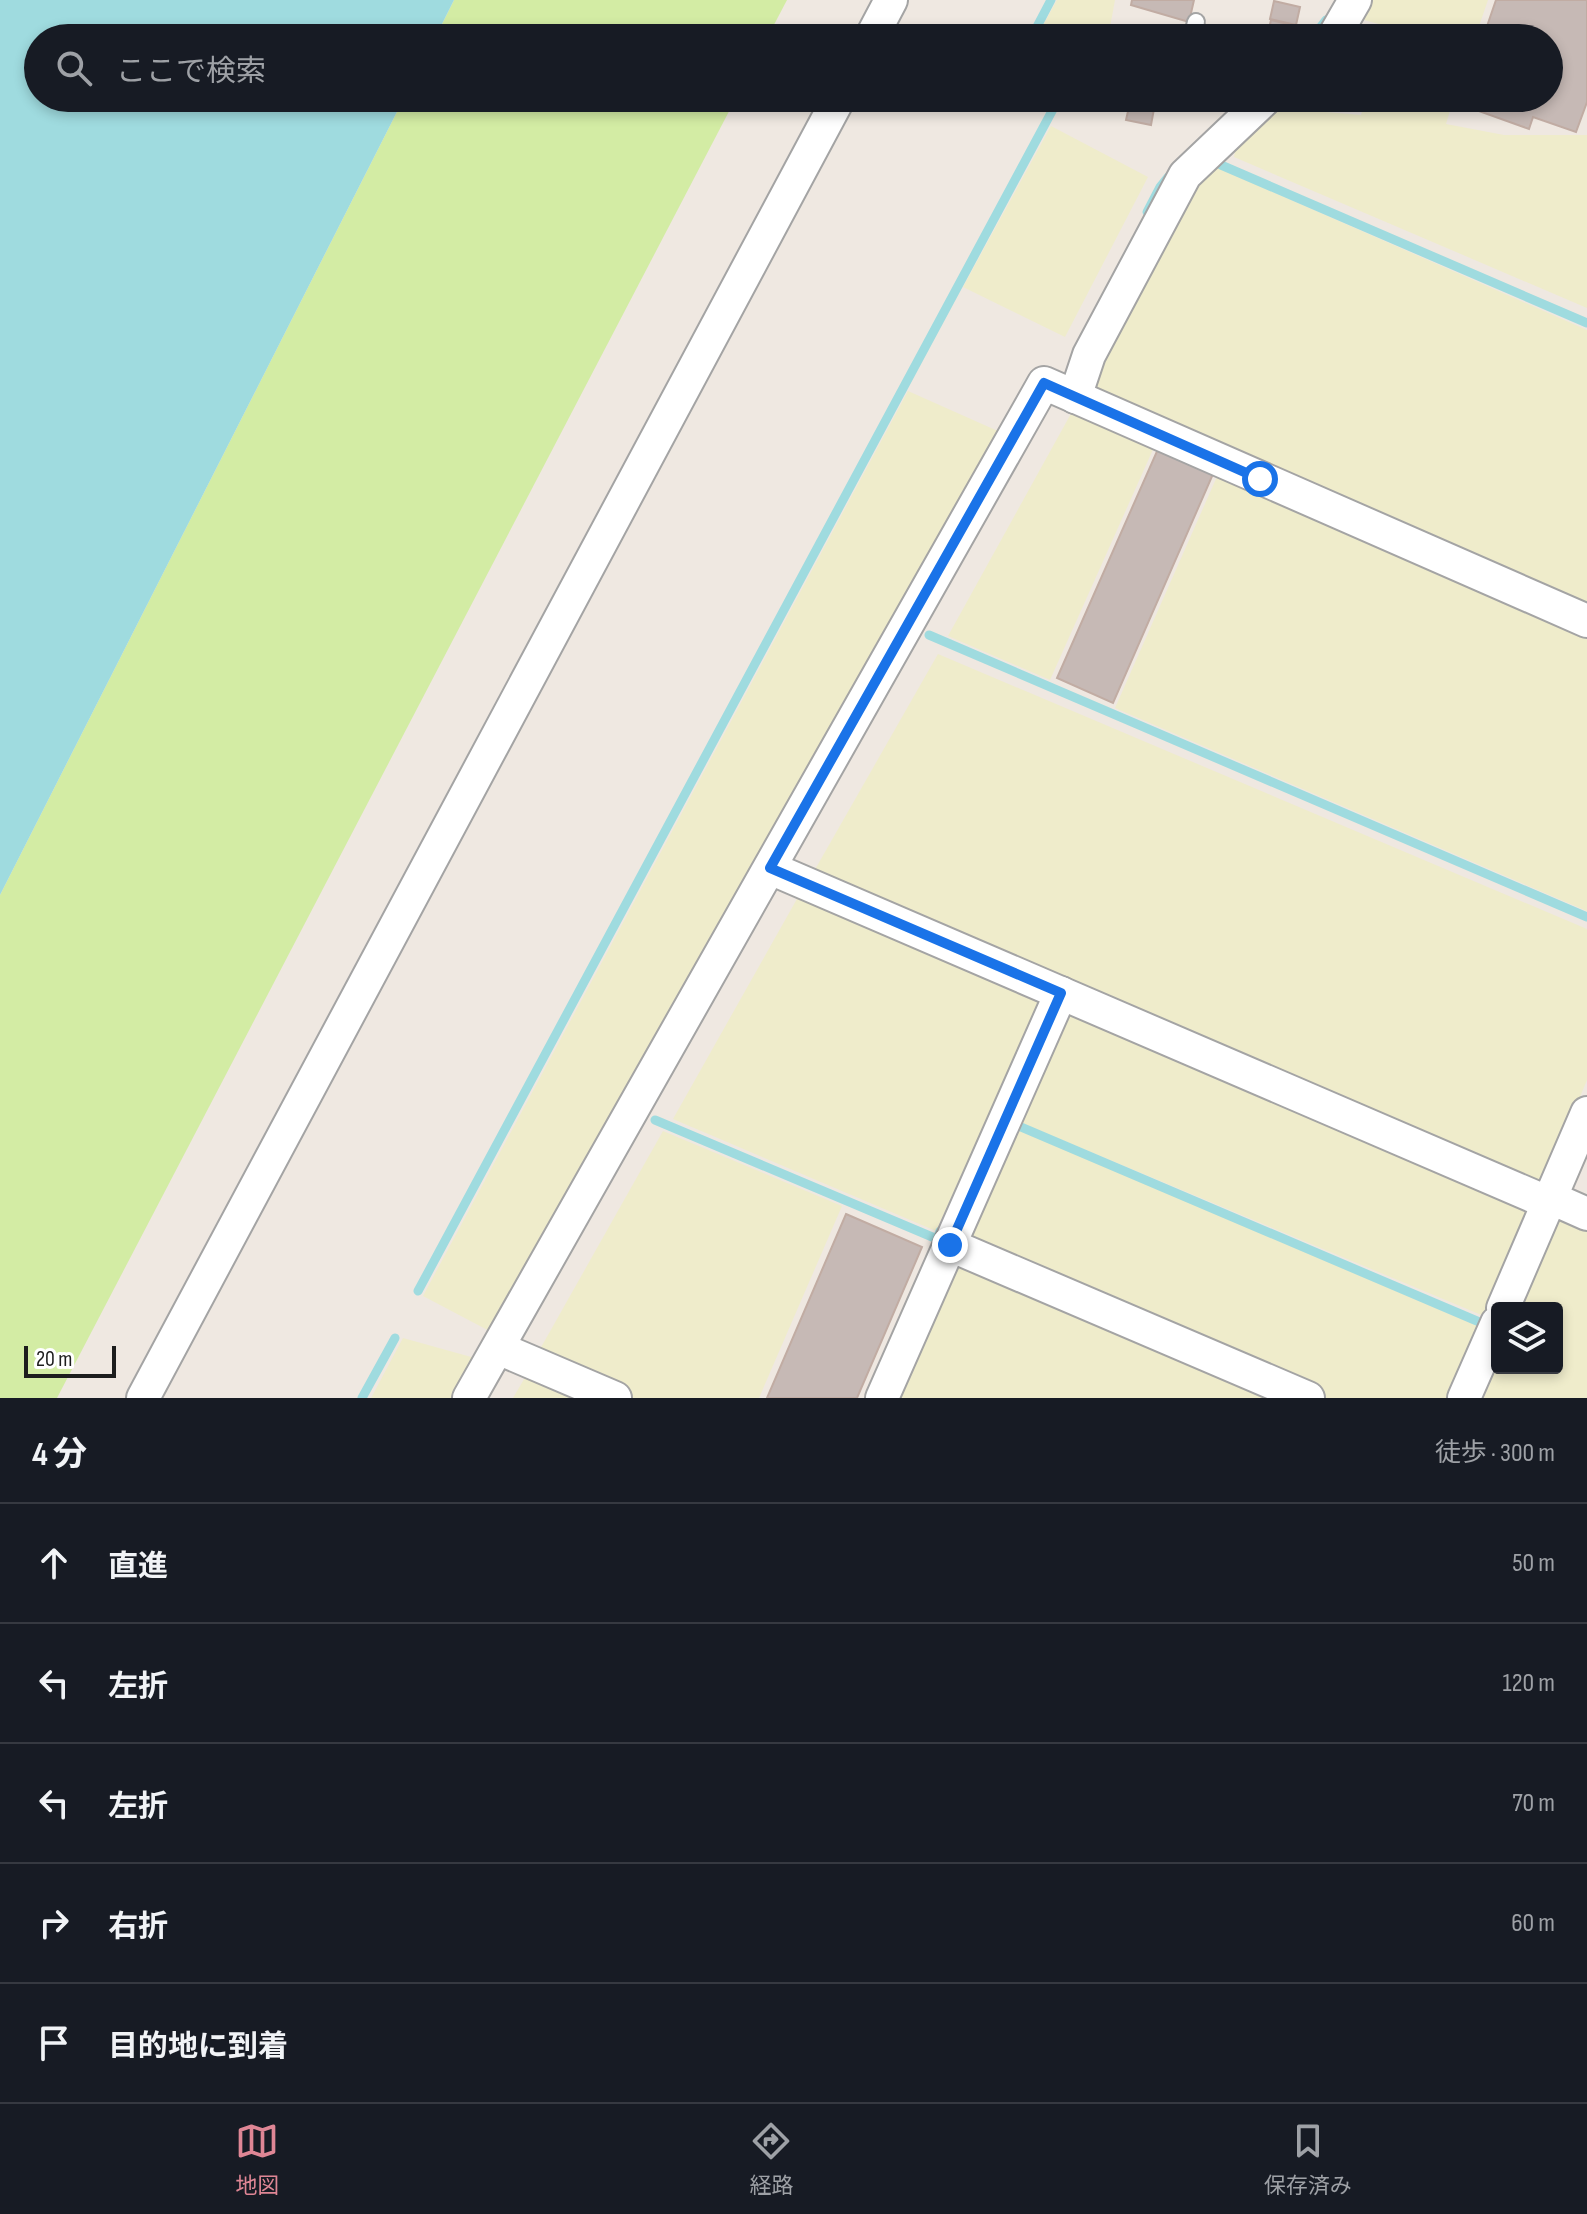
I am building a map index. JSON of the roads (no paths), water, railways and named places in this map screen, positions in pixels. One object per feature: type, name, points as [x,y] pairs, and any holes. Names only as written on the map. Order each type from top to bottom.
[{"type":"street","points":[[878,24],[891,0]]},
{"type":"street","points":[[1341,24],[1355,0]]},
{"type":"street","points":[[143,1398],[832,112]]},
{"type":"street","points":[[1075,397],[1089,355],[1185,175],[1251,112]]},
{"type":"street","points":[[469,1398],[1044,383],[1587,621]]},
{"type":"street","points":[[770,868],[1587,1214]]},
{"type":"street","points":[[882,1398],[1061,993]]},
{"type":"street","points":[[1506,1302],[1587,1113]]},
{"type":"street","points":[[950,1245],[1308,1398]]},
{"type":"street","points":[[1464,1398],[1491,1337]]},
{"type":"street","points":[[498,1348],[615,1398]]},
{"type":"water","points":[[0,0],[454,0],[442,24],[24,24],[24,112],[397,112],[0,895]]},
{"type":"waterway","points":[[1038,24],[1051,0]]},
{"type":"waterway","points":[[1323,24],[1326,20]]},
{"type":"waterway","points":[[418,1291],[1051,112]]},
{"type":"waterway","points":[[1221,165],[1587,323]]},
{"type":"waterway","points":[[1147,212],[1168,177]]},
{"type":"waterway","points":[[929,635],[1587,917]]},
{"type":"waterway","points":[[655,1120],[937,1239],[940,1231]]},
{"type":"waterway","points":[[1014,1124],[1484,1324]]},
{"type":"waterway","points":[[362,1398],[395,1338]]}]
